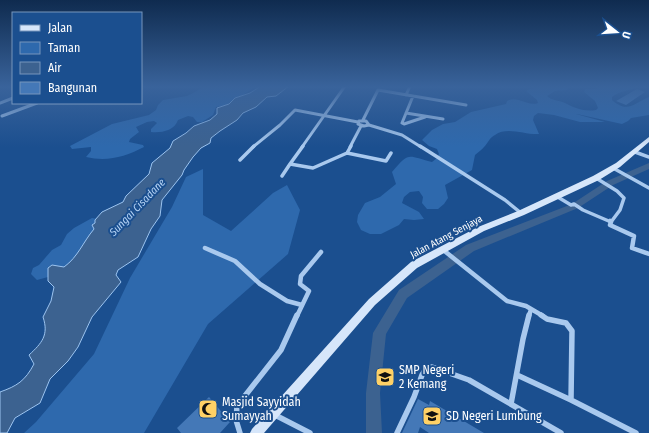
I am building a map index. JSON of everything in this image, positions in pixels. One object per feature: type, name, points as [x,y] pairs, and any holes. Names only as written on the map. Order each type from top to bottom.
[{"type":"main road","name":"Jalan Atang Senjaya","points":[[256,433],[272,413],[372,302],[414,264],[444,251],[481,229],[521,213],[556,196],[599,181],[613,168],[638,154],[649,139]]},
{"type":"street","points":[[2,116],[28,106]]},
{"type":"street","points":[[282,176],[330,106]]},
{"type":"street","points":[[240,160],[295,110],[358,122],[362,120],[369,106]]},
{"type":"street","points":[[409,106],[402,123],[404,124],[425,117]]},
{"type":"street","points":[[406,114],[443,119]]},
{"type":"street","points":[[362,120],[368,122],[369,124],[402,135],[505,200],[521,213]]},
{"type":"street","points":[[358,122],[361,126]]},
{"type":"street","points":[[347,153],[361,126],[369,124]]},
{"type":"street","points":[[290,164],[313,168],[347,153],[386,161],[391,153]]},
{"type":"street","points":[[638,154],[649,157]]},
{"type":"street","points":[[613,168],[649,188]]},
{"type":"street","points":[[599,181],[623,196],[624,202],[611,222]]},
{"type":"street","points":[[556,196],[571,205],[574,204],[583,210],[611,222],[610,225],[634,236],[632,248],[649,254]]},
{"type":"street","points":[[205,248],[235,261],[260,284],[287,301],[302,305]]},
{"type":"street","points":[[444,251],[507,301],[524,305],[547,319],[566,323],[571,328],[571,400]]},
{"type":"street","points":[[240,433],[236,426],[237,406],[281,350],[309,290],[300,284],[299,280],[321,252]]},
{"type":"street","points":[[511,404],[531,309]]},
{"type":"street","points":[[397,433],[414,397],[422,375],[427,367],[437,368],[469,380],[561,433]]},
{"type":"street","points":[[517,375],[636,433]]},
{"type":"street","points":[[272,413],[310,433]]},
{"type":"green space","points":[[158,106],[220,106],[216,107],[213,115],[202,122],[197,122],[193,117],[188,116],[178,120],[174,127],[163,132],[151,132],[151,129],[157,123],[154,121],[147,122],[136,127],[139,132],[130,139],[129,142],[143,145],[144,147],[116,158],[101,159],[86,157],[91,151],[91,147],[72,149],[70,146],[112,124],[149,115],[156,110]]},
{"type":"green space","points":[[496,106],[573,106],[580,109],[596,110],[598,108],[597,106],[649,106],[649,115],[631,118],[622,124],[577,114],[605,122],[580,122],[554,115],[538,113],[534,116],[533,120],[539,134],[505,131],[493,136],[475,155],[472,170],[445,185],[448,198],[438,209],[427,209],[422,203],[423,197],[419,191],[410,192],[404,197],[402,203],[419,212],[424,219],[404,219],[399,225],[381,234],[370,234],[361,230],[357,222],[358,215],[365,203],[380,197],[396,184],[392,172],[402,161],[406,158],[413,157],[432,162],[439,154],[437,149],[429,146],[422,140],[432,130],[443,124],[455,122],[471,112]]},
{"type":"green space","points":[[203,169],[203,215],[231,231],[273,193],[287,185],[300,210],[288,254],[208,324],[144,433],[24,433],[36,422],[94,354],[130,278],[172,207],[186,177]]},
{"type":"green space","points":[[92,218],[98,219],[93,234],[75,257],[74,262],[48,277],[37,280],[31,274],[33,268],[39,265],[52,250],[61,245],[67,234],[74,228]]},
{"type":"water","name":"Sungai Cisadane","points":[[222,106],[257,106],[243,113],[237,120],[211,138],[210,143],[201,148],[193,157],[182,175],[162,200],[160,216],[151,229],[138,257],[118,270],[116,275],[121,282],[92,317],[78,347],[68,361],[50,379],[40,403],[15,418],[7,433],[0,433],[0,392],[16,385],[24,379],[34,364],[29,355],[38,347],[45,334],[45,323],[43,317],[51,301],[54,287],[48,281],[48,268],[52,265],[64,267],[69,263],[94,229],[92,225],[102,212],[123,202],[126,196],[149,174],[152,163],[170,148],[173,141],[194,126],[210,120],[217,114],[217,108]]},
{"type":"building","name":"Masjid Sayyidah Sumayyah","points":[[209,397],[230,422],[220,433],[181,433],[177,428]]},
{"type":"building","name":"SD Negeri Lumbung","points":[[418,399],[429,405],[430,401],[484,433],[429,433],[420,427],[418,433],[402,433]]},
{"type":"waterway","points":[[374,433],[373,393],[380,333],[403,294],[470,248],[575,206],[610,183],[649,166]]},
{"type":"place","name":"SMP Negeri 2 Kemang","points":[[385,377]]},
{"type":"place","name":"Masjid Sayyidah Sumayyah","points":[[208,409]]},
{"type":"place","name":"SD Negeri Lumbung","points":[[432,416]]}]
